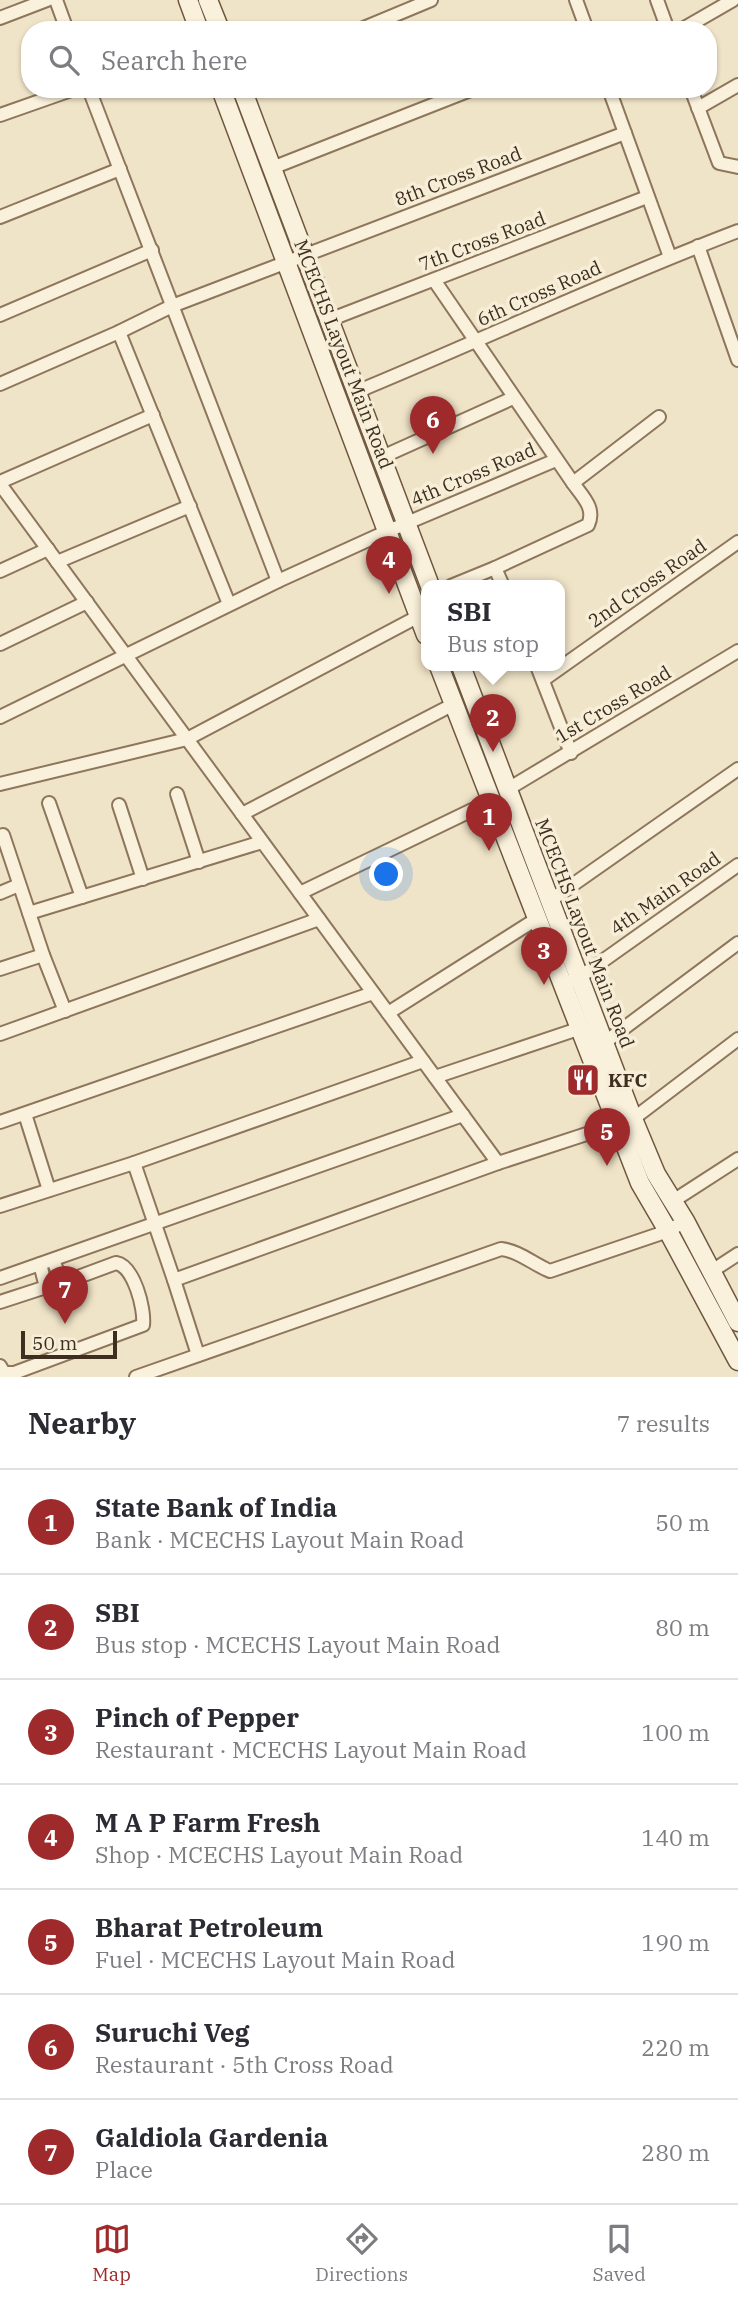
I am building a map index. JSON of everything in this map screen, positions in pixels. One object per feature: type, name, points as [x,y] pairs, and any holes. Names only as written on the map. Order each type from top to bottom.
[{"type":"main road","points":[[188,0],[196,21]]},
{"type":"main road","points":[[208,0],[216,21]]},
{"type":"main road","name":"MCECHS Layout Main Road","points":[[224,98],[421,621]]},
{"type":"main road","name":"MCECHS Layout Main Road","points":[[245,98],[428,580]]},
{"type":"main road","name":"MCECHS Layout Main Road","points":[[441,671],[538,918],[604,1042],[640,1182],[738,1361]]},
{"type":"main road","name":"MCECHS Layout Main Road","points":[[463,671],[551,900],[573,981],[581,1028],[625,1121],[685,1221],[738,1322]]},
{"type":"street","points":[[0,18],[47,0]]},
{"type":"street","points":[[56,0],[64,21]]},
{"type":"street","points":[[381,21],[431,0]]},
{"type":"street","points":[[576,0],[584,21]]},
{"type":"street","points":[[657,0],[665,21]]},
{"type":"street","points":[[697,21],[733,0]]},
{"type":"street","points":[[717,97],[738,85]]},
{"type":"street","points":[[0,115],[48,98]]},
{"type":"street","points":[[92,98],[278,581]]},
{"type":"street","points":[[272,168],[449,98]]},
{"type":"street","points":[[611,98],[670,257]]},
{"type":"street","points":[[694,98],[719,163],[738,167]]},
{"type":"street","points":[[698,108],[715,98]]},
{"type":"street","name":"8th Cross Road","points":[[0,384],[172,306],[625,133]]},
{"type":"street","points":[[0,217],[120,169]]},
{"type":"street","name":"7th Cross Road","points":[[329,320],[647,197]]},
{"type":"street","name":"6th Cross Road","points":[[356,392],[670,257],[738,232]]},
{"type":"street","points":[[698,246],[738,360]]},
{"type":"street","points":[[0,315],[152,250]]},
{"type":"street","points":[[434,281],[590,508],[592,518],[588,525],[466,580]]},
{"type":"street","points":[[119,332],[229,604]]},
{"type":"street","points":[[382,457],[513,398]]},
{"type":"street","points":[[153,415],[1,488],[498,1163]]},
{"type":"street","points":[[573,483],[659,417]]},
{"type":"street","name":"4th Cross Road","points":[[0,717],[278,581],[556,460]]},
{"type":"street","points":[[57,562],[190,506]]},
{"type":"street","name":"2nd Cross Road","points":[[565,664],[738,542]]},
{"type":"street","points":[[0,571],[48,549]]},
{"type":"street","points":[[495,568],[500,580]]},
{"type":"street","points":[[0,644],[87,602]]},
{"type":"street","points":[[0,784],[187,739],[419,616]]},
{"type":"street","name":"1st Cross Road","points":[[508,789],[738,651]]},
{"type":"street","points":[[539,671],[571,753]]},
{"type":"street","name":"2nd Cross Road","points":[[543,680],[556,671]]},
{"type":"street","points":[[242,814],[454,704]]},
{"type":"street","points":[[551,900],[738,769]]},
{"type":"street","points":[[177,794],[199,862]]},
{"type":"street","points":[[300,893],[493,800]]},
{"type":"street","points":[[49,803],[82,897]]},
{"type":"street","points":[[119,805],[143,879]]},
{"type":"street","points":[[3,835],[43,955],[65,1011]]},
{"type":"street","points":[[29,913],[262,842]]},
{"type":"street","name":"4th Main Road","points":[[573,981],[738,865]]},
{"type":"street","points":[[0,892],[19,885]]},
{"type":"street","points":[[388,1013],[538,918]]},
{"type":"street","points":[[0,1034],[319,919]]},
{"type":"street","points":[[604,1042],[738,943]]},
{"type":"street","points":[[0,970],[43,955]]},
{"type":"street","points":[[0,1122],[373,993]]},
{"type":"street","points":[[435,1077],[581,1028]]},
{"type":"street","points":[[174,1280],[498,1163],[625,1121],[738,1039]]},
{"type":"street","points":[[0,1206],[134,1163],[423,1061]]},
{"type":"street","points":[[24,1114],[49,1190]]},
{"type":"street","points":[[0,1278],[463,1115]]},
{"type":"street","points":[[673,1201],[738,1159]]},
{"type":"street","points":[[134,1163],[198,1355]]},
{"type":"street","points":[[136,1377],[501,1249],[514,1250],[533,1265],[550,1271],[668,1231],[685,1221]]},
{"type":"street","points":[[712,1271],[738,1254]]},
{"type":"street","points":[[0,1366],[4,1373],[14,1373],[143,1325],[144,1316],[135,1285],[123,1264],[116,1263],[62,1283],[53,1260]]},
{"type":"street","points":[[0,1302],[46,1287],[40,1264]]},
{"type":"place","name":"Suruchi Veg","points":[[433,454]]},
{"type":"place","name":"M A P Farm Fresh","points":[[389,594]]},
{"type":"place","name":"SBI","points":[[493,752]]},
{"type":"place","name":"State Bank of India","points":[[489,851]]},
{"type":"place","name":"Pinch of Pepper","points":[[544,985]]},
{"type":"place","name":"KFC","points":[[583,1080]]},
{"type":"place","name":"Bharat Petroleum","points":[[607,1166]]},
{"type":"place","name":"Galdiola Gardenia","points":[[65,1324]]}]
